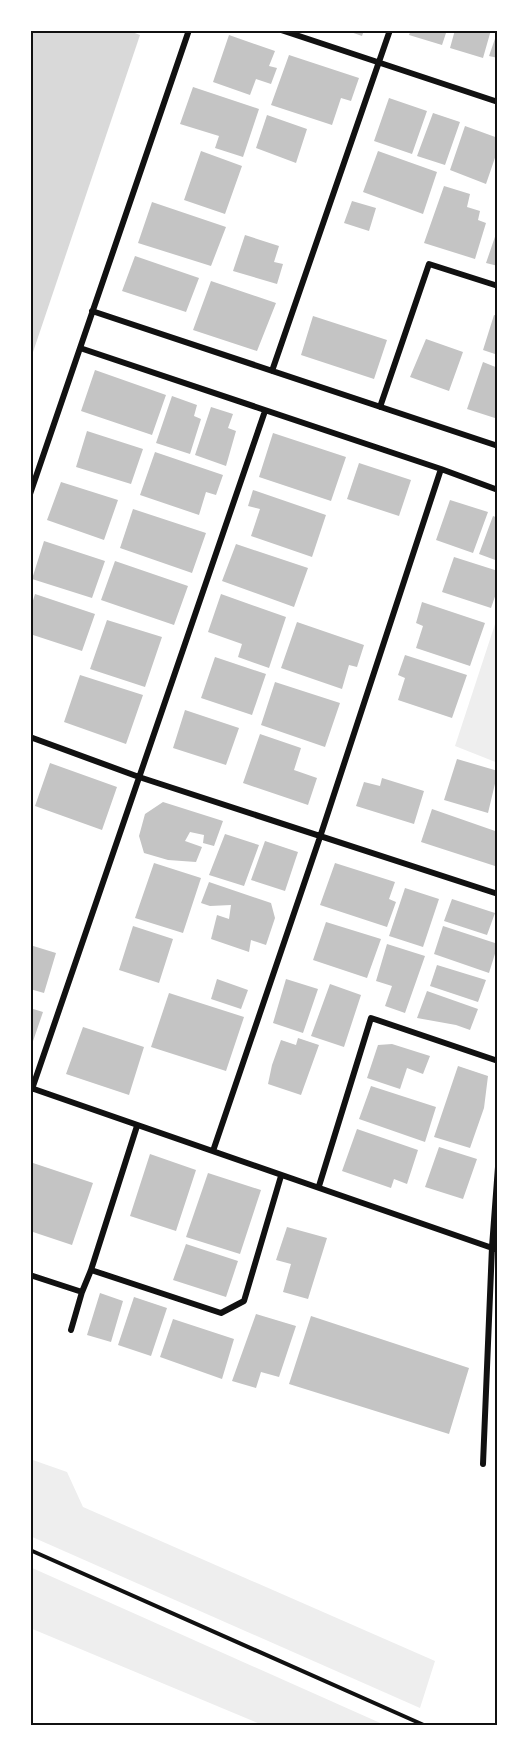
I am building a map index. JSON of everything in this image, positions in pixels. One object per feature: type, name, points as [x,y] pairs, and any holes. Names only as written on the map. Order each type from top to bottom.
[{"type":"street","points":[[30,494],[189,30]]},
{"type":"street","points":[[281,30],[498,102]]},
{"type":"street","points":[[272,371],[390,30]]},
{"type":"street","points":[[380,407],[429,264],[498,286]]},
{"type":"street","points":[[92,311],[498,446]]},
{"type":"street","points":[[80,348],[498,490]]},
{"type":"street","points":[[265,411],[31,1089],[495,1248]]},
{"type":"street","points":[[213,1151],[320,837],[441,469]]},
{"type":"street","points":[[30,737],[139,777],[498,894]]},
{"type":"street","points":[[319,1186],[371,1018],[498,1061]]},
{"type":"street","points":[[71,1330],[137,1126]]},
{"type":"street","points":[[483,1464],[498,1167]]},
{"type":"street","points":[[91,1270],[221,1313],[244,1301],[281,1176]]},
{"type":"street","points":[[30,1275],[82,1292]]},
{"type":"path","points":[[30,1550],[426,1726]]},
{"type":"shaded area","points":[[30,30],[127,30],[140,35],[30,361]]},
{"type":"shaded area","points":[[498,615],[498,763],[455,746]]},
{"type":"shaded area","points":[[30,1459],[67,1472],[83,1507],[435,1661],[420,1708],[30,1536]]},
{"type":"shaded area","points":[[30,1567],[387,1726],[265,1726],[30,1628]]},
{"type":"building","points":[[345,30],[364,30],[362,36]]},
{"type":"building","points":[[411,30],[447,30],[442,45],[409,35]]},
{"type":"building","points":[[455,30],[491,30],[483,58],[450,48]]},
{"type":"building","points":[[498,30],[498,58],[489,56]]},
{"type":"building","points":[[229,35],[275,51],[269,66],[277,68],[271,84],[256,79],[250,95],[213,82]]},
{"type":"building","points":[[289,55],[359,78],[351,101],[341,98],[332,125],[271,105]]},
{"type":"building","points":[[193,87],[259,109],[243,157],[215,148],[219,136],[180,124]]},
{"type":"building","points":[[389,98],[427,111],[412,154],[374,141]]},
{"type":"building","points":[[433,113],[460,122],[445,165],[417,156]]},
{"type":"building","points":[[267,115],[307,129],[296,163],[256,148]]},
{"type":"building","points":[[465,126],[498,138],[498,149],[486,184],[450,170]]},
{"type":"building","points":[[201,151],[242,166],[225,214],[184,200]]},
{"type":"building","points":[[378,151],[437,172],[423,214],[363,192]]},
{"type":"building","points":[[444,186],[470,194],[467,207],[480,211],[478,220],[486,223],[475,259],[424,243]]},
{"type":"building","points":[[352,201],[376,208],[369,231],[344,223]]},
{"type":"building","points":[[152,202],[226,227],[211,266],[138,243]]},
{"type":"building","points":[[498,228],[498,266],[486,263]]},
{"type":"building","points":[[245,235],[279,246],[274,262],[283,264],[277,284],[233,271]]},
{"type":"building","points":[[135,256],[199,278],[186,312],[122,291]]},
{"type":"building","points":[[211,281],[276,303],[257,351],[193,330]]},
{"type":"building","points":[[494,315],[498,316],[498,355],[483,350]]},
{"type":"building","points":[[313,316],[387,340],[374,379],[301,355]]},
{"type":"building","points":[[426,339],[463,352],[449,391],[410,377]]},
{"type":"building","points":[[483,362],[498,368],[498,419],[467,409]]},
{"type":"building","points":[[95,370],[166,395],[152,435],[81,411]]},
{"type":"building","points":[[172,396],[197,405],[194,416],[201,419],[190,454],[156,443]]},
{"type":"building","points":[[211,407],[233,414],[228,428],[236,431],[226,466],[195,455]]},
{"type":"building","points":[[87,431],[143,449],[131,484],[76,467]]},
{"type":"building","points":[[273,433],[346,457],[331,501],[259,477]]},
{"type":"building","points":[[155,452],[223,475],[216,495],[206,492],[199,515],[140,495]]},
{"type":"building","points":[[359,463],[411,480],[399,516],[347,499]]},
{"type":"building","points":[[61,482],[118,500],[104,540],[47,520]]},
{"type":"building","points":[[253,490],[326,515],[312,557],[251,536],[260,509],[248,506]]},
{"type":"building","points":[[450,500],[488,512],[473,553],[436,540]]},
{"type":"building","points":[[133,509],[206,533],[192,573],[120,548]]},
{"type":"building","points":[[493,516],[498,518],[498,561],[479,554]]},
{"type":"building","points":[[44,541],[105,561],[92,598],[32,579]]},
{"type":"building","points":[[236,544],[308,568],[294,607],[222,581]]},
{"type":"building","points":[[454,557],[498,571],[498,588],[491,608],[442,592]]},
{"type":"building","points":[[115,561],[188,586],[174,625],[101,600]]},
{"type":"building","points":[[35,594],[95,614],[82,651],[30,634],[30,610]]},
{"type":"building","points":[[221,594],[286,617],[269,668],[238,657],[242,644],[208,632]]},
{"type":"building","points":[[422,602],[485,623],[470,666],[416,648],[423,626],[416,623]]},
{"type":"building","points":[[107,620],[162,637],[145,687],[90,669]]},
{"type":"building","points":[[297,622],[364,645],[357,667],[349,665],[342,689],[281,668]]},
{"type":"building","points":[[405,655],[467,675],[452,718],[398,700],[405,678],[398,675]]},
{"type":"building","points":[[215,657],[266,674],[252,715],[201,698]]},
{"type":"building","points":[[80,675],[143,695],[126,744],[64,722]]},
{"type":"building","points":[[275,682],[340,703],[325,747],[261,725]]},
{"type":"building","points":[[185,710],[239,728],[226,765],[173,748]]},
{"type":"building","points":[[260,734],[301,748],[294,770],[317,778],[308,805],[243,783]]},
{"type":"building","points":[[457,759],[498,771],[488,813],[444,800]]},
{"type":"building","points":[[50,763],[117,787],[102,830],[35,806]]},
{"type":"building","points":[[382,778],[424,791],[414,824],[356,806],[364,782],[380,786]]},
{"type":"building","points":[[163,802],[223,821],[214,846],[203,843],[204,835],[190,832],[185,841],[202,847],[196,862],[168,860],[144,853],[139,836],[145,814]]},
{"type":"building","points":[[432,809],[498,832],[498,858],[495,866],[421,842]]},
{"type":"building","points":[[225,834],[259,845],[244,886],[209,875]]},
{"type":"building","points":[[265,841],[298,852],[285,891],[251,880]]},
{"type":"building","points":[[154,863],[201,878],[183,933],[135,918]]},
{"type":"building","points":[[335,863],[395,882],[389,899],[396,902],[387,927],[320,905]]},
{"type":"building","points":[[209,882],[271,903],[275,918],[266,945],[251,940],[249,952],[211,939],[217,915],[229,919],[231,905],[210,906],[201,903]]},
{"type":"building","points":[[405,888],[439,899],[423,947],[389,936]]},
{"type":"building","points":[[452,899],[495,913],[487,935],[444,921]]},
{"type":"building","points":[[326,922],[381,939],[367,978],[313,960]]},
{"type":"building","points":[[133,926],[173,939],[159,983],[119,970]]},
{"type":"building","points":[[443,926],[498,944],[489,973],[434,954]]},
{"type":"building","points":[[387,944],[425,956],[405,1013],[385,1006],[392,986],[376,981]]},
{"type":"building","points":[[30,945],[56,953],[44,993],[30,989]]},
{"type":"building","points":[[437,965],[486,980],[478,1002],[430,986]]},
{"type":"building","points":[[217,979],[248,990],[241,1009],[211,999]]},
{"type":"building","points":[[286,979],[318,989],[303,1033],[273,1023]]},
{"type":"building","points":[[330,984],[361,995],[344,1047],[311,1036]]},
{"type":"building","points":[[427,991],[478,1009],[470,1030],[417,1018]]},
{"type":"building","points":[[169,993],[244,1017],[226,1071],[151,1047]]},
{"type":"building","points":[[30,1008],[43,1012],[30,1050]]},
{"type":"building","points":[[83,1027],[144,1047],[129,1095],[66,1074]]},
{"type":"building","points":[[298,1038],[319,1045],[301,1095],[268,1084],[281,1040],[296,1045]]},
{"type":"building","points":[[392,1044],[430,1056],[423,1074],[407,1068],[400,1089],[367,1078],[378,1045]]},
{"type":"building","points":[[458,1066],[488,1076],[484,1108],[470,1148],[434,1137]]},
{"type":"building","points":[[371,1086],[436,1107],[425,1142],[359,1119]]},
{"type":"building","points":[[357,1129],[418,1150],[407,1184],[394,1179],[391,1188],[342,1171]]},
{"type":"building","points":[[439,1147],[477,1159],[463,1199],[425,1187]]},
{"type":"building","points":[[150,1154],[196,1170],[176,1231],[130,1216]]},
{"type":"building","points":[[30,1162],[93,1183],[72,1245],[30,1231]]},
{"type":"building","points":[[208,1173],[261,1190],[240,1254],[186,1237]]},
{"type":"building","points":[[287,1227],[327,1238],[308,1299],[283,1292],[291,1264],[276,1260]]},
{"type":"building","points":[[186,1244],[238,1261],[226,1297],[173,1280]]},
{"type":"building","points":[[100,1293],[123,1301],[111,1342],[87,1335]]},
{"type":"building","points":[[134,1297],[167,1308],[151,1356],[118,1345]]},
{"type":"building","points":[[256,1314],[296,1326],[279,1377],[261,1372],[256,1388],[232,1381]]},
{"type":"building","points":[[311,1316],[469,1368],[449,1434],[289,1384]]},
{"type":"building","points":[[173,1319],[234,1339],[222,1379],[160,1357]]}]
